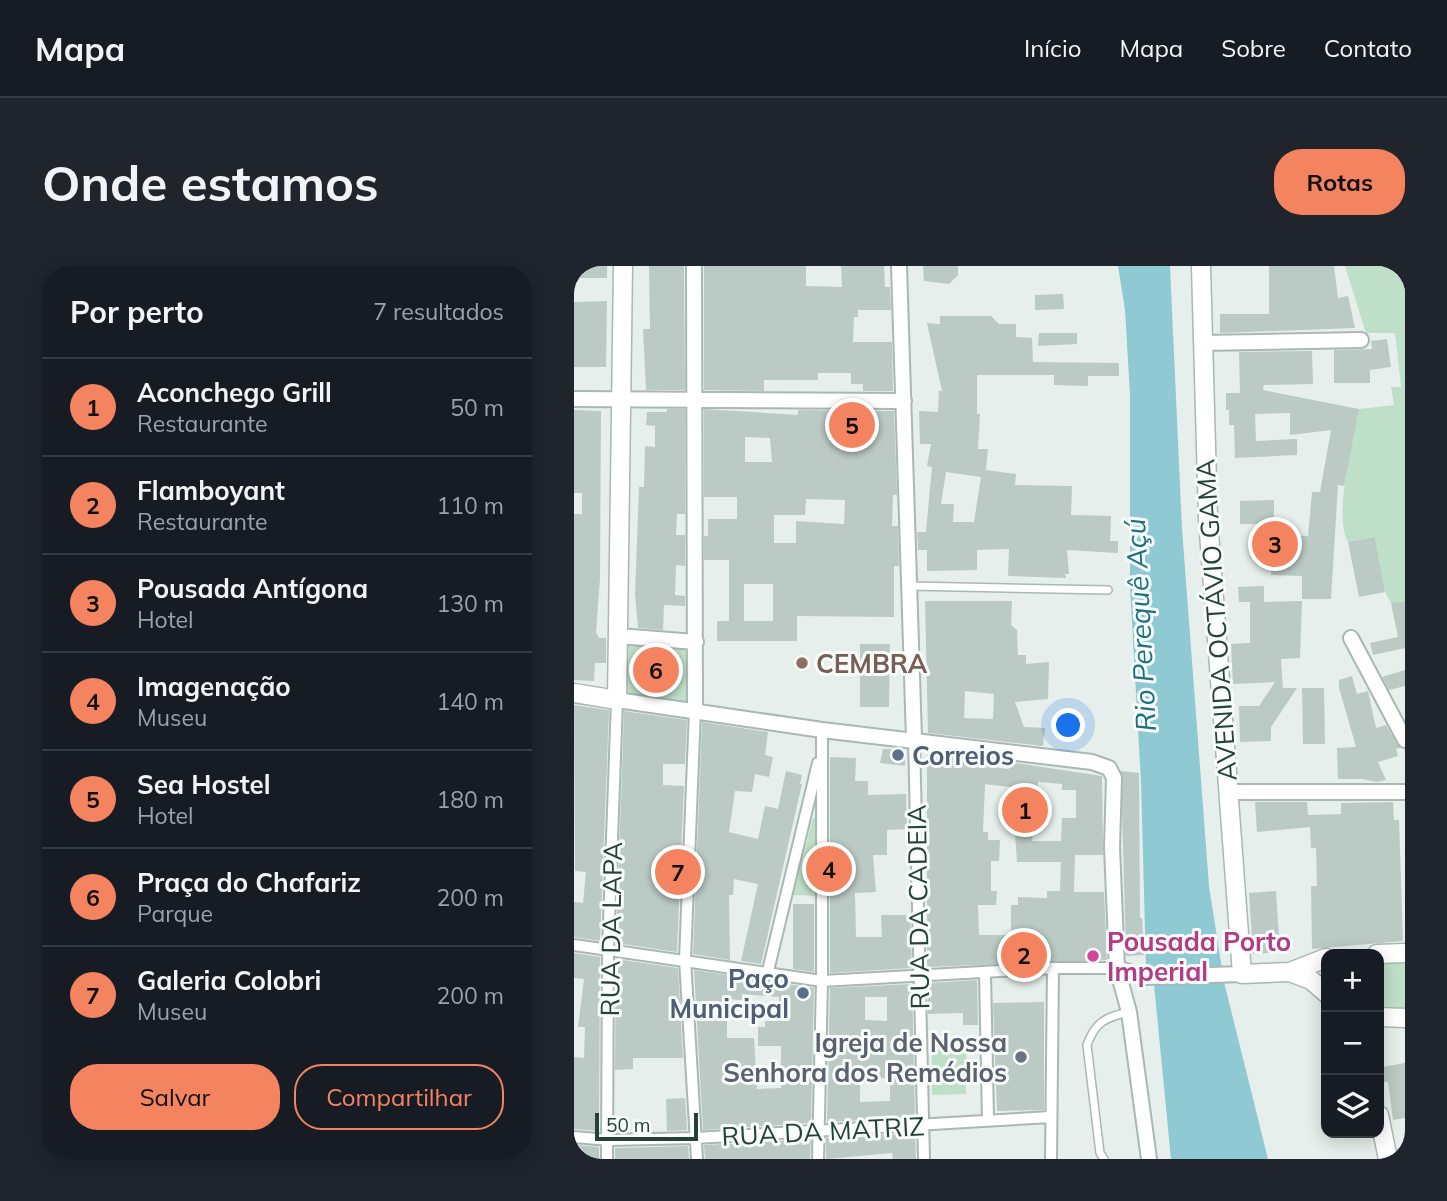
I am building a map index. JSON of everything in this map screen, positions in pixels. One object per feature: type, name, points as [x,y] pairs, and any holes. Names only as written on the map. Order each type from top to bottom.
[{"type":"street","points":[[617,700],[623,266]]},
{"type":"street","points":[[694,266],[696,642],[685,960],[697,1159]]},
{"type":"street","points":[[898,266],[914,739]]},
{"type":"street","name":"AVENIDA OCTÁVIO GAMA","points":[[1201,266],[1208,519],[1228,792],[1235,974]]},
{"type":"street","points":[[1202,343],[1361,340]]},
{"type":"street","points":[[574,399],[904,401]]},
{"type":"street","points":[[618,636],[696,642]]},
{"type":"street","points":[[1350,638],[1405,740]]},
{"type":"street","points":[[574,693],[822,730],[1092,762],[1109,768],[1114,778],[1112,847],[1117,968],[1129,1012],[1149,1159]]},
{"type":"street","name":"RUA DA LAPA","points":[[607,1159],[608,950],[617,700]]},
{"type":"street","points":[[818,1159],[822,981],[822,730]]},
{"type":"street","name":"RUA DA CADEIA","points":[[914,739],[925,1159]]},
{"type":"street","points":[[767,975],[822,746]]},
{"type":"street","points":[[1228,792],[1405,792]]},
{"type":"street","points":[[574,945],[822,981],[1053,968],[1117,968],[1144,977],[1290,972],[1321,960]]},
{"type":"street","points":[[1384,954],[1405,953]]},
{"type":"street","points":[[1051,1159],[1053,968]]},
{"type":"street","points":[[1290,972],[1311,980],[1321,989]]},
{"type":"street","points":[[985,973],[988,1119]]},
{"type":"street","points":[[1384,1017],[1405,1018]]},
{"type":"street","name":"RUA DA MATRIZ","points":[[574,1137],[608,1140],[695,1138],[1051,1117]]},
{"type":"street","points":[[1384,1138],[1388,1159]]},
{"type":"lane","points":[[910,586],[1108,590]]},
{"type":"lane","points":[[1104,1159],[1100,1153],[1087,1045],[1092,1030],[1105,1018],[1129,1012]]},
{"type":"green space","points":[[1345,266],[1405,266],[1405,601],[1391,603],[1385,592],[1375,537],[1348,542],[1344,530],[1343,496],[1359,409],[1394,405],[1391,387],[1401,387],[1395,333],[1366,333]]},
{"type":"green space","points":[[626,640],[686,644],[687,706],[624,695]]},
{"type":"green space","points":[[813,818],[817,818],[818,896],[793,895]]},
{"type":"green space","points":[[1384,959],[1405,960],[1405,1008],[1384,1006]]},
{"type":"green space","points":[[932,1042],[966,1042],[966,1094],[932,1095]]},
{"type":"water","name":"Rio Perequê Açú","points":[[1118,266],[1170,266],[1182,529],[1209,886],[1224,982],[1268,1159],[1171,1159],[1154,984],[1146,967],[1141,782],[1130,586],[1130,395],[1125,310]]},
{"type":"building","points":[[574,266],[607,266],[607,278],[574,278]]},
{"type":"building","points":[[649,266],[684,266],[685,390],[646,390],[643,329],[650,329]]},
{"type":"building","points":[[704,266],[806,266],[806,286],[842,287],[841,266],[884,266],[885,287],[890,287],[891,310],[858,310],[858,317],[854,317],[853,342],[892,342],[893,391],[863,391],[863,384],[851,384],[851,373],[818,373],[818,380],[764,380],[764,391],[704,390]]},
{"type":"building","points":[[923,266],[958,266],[958,275],[949,284],[924,281]]},
{"type":"building","points":[[1269,266],[1334,266],[1338,298],[1348,296],[1355,328],[1220,333],[1220,314],[1269,314]]},
{"type":"building","points":[[1063,294],[1064,309],[1035,310],[1035,295]]},
{"type":"building","points":[[607,301],[606,367],[574,367],[574,302]]},
{"type":"building","points":[[940,316],[991,316],[999,324],[1016,324],[1016,337],[1032,338],[1033,362],[1119,363],[1119,376],[1088,376],[1088,386],[1054,385],[1054,375],[977,375],[977,414],[980,414],[978,449],[988,449],[986,470],[1016,474],[1015,485],[1072,486],[1071,515],[1111,516],[1110,541],[1118,541],[1118,553],[1067,550],[1069,574],[1065,574],[1066,578],[1008,576],[1009,549],[977,550],[977,570],[927,571],[927,550],[918,550],[917,532],[926,532],[932,467],[927,466],[931,444],[920,444],[919,411],[938,412],[939,391],[942,391],[927,323],[940,324]],"holes":[[[946,472],[981,477],[974,522],[953,522],[954,504],[941,504]]]},
{"type":"building","points":[[1039,333],[1077,333],[1077,344],[1038,346]]},
{"type":"building","points":[[1387,339],[1391,367],[1370,370],[1370,383],[1334,383],[1334,350],[1372,349],[1371,341]]},
{"type":"building","points":[[1312,351],[1313,384],[1264,385],[1263,390],[1359,409],[1344,486],[1338,485],[1331,599],[1302,599],[1302,576],[1271,575],[1272,562],[1263,561],[1263,524],[1240,524],[1240,501],[1274,500],[1274,535],[1308,536],[1312,492],[1320,492],[1331,430],[1290,435],[1290,413],[1255,414],[1256,441],[1297,439],[1297,455],[1235,458],[1234,425],[1229,425],[1229,410],[1226,410],[1226,393],[1240,393],[1239,352]]},
{"type":"building","points":[[667,409],[685,409],[685,514],[677,514],[676,535],[685,535],[685,566],[676,565],[675,595],[685,596],[685,606],[664,605],[663,630],[638,628],[635,594],[639,487],[644,487],[645,446],[655,447],[655,426],[646,425],[647,412],[667,412]]},
{"type":"building","points":[[704,409],[798,415],[798,410],[894,411],[897,495],[893,495],[892,526],[898,526],[899,566],[894,566],[894,617],[797,616],[797,641],[717,641],[717,621],[729,621],[729,560],[704,560],[704,536],[708,536],[708,519],[737,519],[737,497],[704,497]],"holes":[[[745,437],[770,438],[772,462],[745,462]],[[806,499],[845,500],[844,524],[796,521],[796,543],[774,543],[774,515],[805,515]],[[744,584],[773,584],[773,621],[744,621]]]},
{"type":"building","points":[[574,410],[601,411],[600,579],[596,632],[599,638],[606,638],[606,663],[595,663],[594,681],[574,680],[574,514],[582,514],[582,493],[574,493]]},
{"type":"building","points":[[1375,537],[1385,592],[1359,597],[1348,542]]},
{"type":"building","points":[[1264,586],[1264,602],[1302,601],[1300,658],[1281,659],[1283,688],[1297,688],[1271,727],[1271,741],[1240,742],[1239,706],[1259,706],[1275,682],[1233,684],[1231,644],[1250,643],[1250,602],[1239,602],[1238,587]]},
{"type":"building","points":[[925,601],[1012,601],[1011,625],[1017,630],[1018,655],[1026,655],[1026,664],[1049,662],[1048,699],[1015,702],[1024,727],[1045,728],[1043,746],[928,733]],"holes":[[[965,691],[994,694],[993,719],[964,718]]]},
{"type":"building","points":[[1405,601],[1405,648],[1373,655],[1370,643],[1398,637],[1391,603]]},
{"type":"building","points":[[860,644],[890,644],[889,707],[860,707]]},
{"type":"building","points":[[1405,670],[1405,686],[1389,690],[1382,677]]},
{"type":"building","points":[[1352,676],[1357,694],[1368,691],[1376,728],[1386,725],[1400,748],[1396,749],[1398,756],[1378,762],[1386,780],[1376,782],[1338,779],[1337,748],[1356,747],[1339,688],[1339,680]]},
{"type":"building","points":[[1302,688],[1324,688],[1325,744],[1303,744]]},
{"type":"building","points":[[574,705],[609,710],[600,941],[574,937],[574,902],[583,903],[586,872],[575,871]]},
{"type":"building","points":[[624,711],[687,720],[685,764],[663,764],[663,785],[684,786],[681,853],[663,853],[663,880],[680,882],[677,952],[616,943]]},
{"type":"building","points":[[702,722],[768,732],[765,755],[773,757],[769,777],[755,774],[752,792],[735,791],[729,832],[758,839],[765,806],[778,809],[786,771],[802,775],[761,964],[741,961],[758,884],[734,879],[733,895],[729,895],[730,960],[693,954]]},
{"type":"building","points":[[883,749],[905,750],[905,766],[880,763]]},
{"type":"building","points":[[927,752],[969,757],[968,764],[1009,769],[1009,762],[1102,776],[1103,855],[1075,855],[1074,892],[1104,892],[1107,960],[927,967]],"holes":[[[1038,782],[1062,784],[1062,790],[1076,790],[1076,818],[1062,818],[1061,841],[1032,841]],[[985,784],[1017,788],[1014,819],[1017,862],[1061,862],[1060,891],[1047,891],[1047,898],[1018,897],[1018,905],[1011,905],[1011,935],[979,935],[978,905],[996,905],[997,891],[991,891],[991,861],[999,861],[1000,840],[988,840],[988,832],[983,832]]]},
{"type":"building","points":[[830,757],[856,758],[855,781],[868,781],[868,795],[906,794],[907,829],[887,830],[887,855],[873,855],[876,892],[855,893],[856,937],[882,937],[881,915],[910,915],[912,968],[830,973]]},
{"type":"building","points":[[1121,771],[1139,773],[1140,918],[1144,955],[1126,956]]},
{"type":"building","points":[[1255,802],[1307,802],[1308,815],[1341,814],[1341,803],[1393,802],[1394,820],[1399,820],[1403,941],[1312,949],[1311,886],[1317,886],[1316,848],[1311,848],[1310,827],[1257,832]]},
{"type":"building","points":[[1276,891],[1280,952],[1253,954],[1249,893]]},
{"type":"building","points":[[793,904],[814,904],[814,972],[793,969]]},
{"type":"building","points":[[574,953],[600,957],[599,1131],[574,1129],[574,1057],[584,1058],[585,1027],[578,1027],[584,979],[574,978]]},
{"type":"building","points":[[616,959],[678,968],[683,1058],[633,1058],[633,1069],[615,1070]]},
{"type":"building","points":[[694,970],[814,988],[811,1123],[703,1130]],"holes":[[[742,994],[779,997],[779,1021],[765,1021],[765,1027],[758,1027],[758,1046],[781,1046],[781,1088],[757,1089],[754,1038],[727,1038],[727,999],[742,1000]]]},
{"type":"building","points":[[977,980],[978,1025],[963,1025],[963,1013],[928,1014],[928,983]]},
{"type":"building","points":[[912,984],[915,1117],[827,1122],[830,988]],"holes":[[[865,997],[887,997],[887,1021],[865,1020]],[[890,1078],[890,1101],[860,1102],[860,1079]]]},
{"type":"building","name":"Igreja de Nossa Senhora dos Remédios","points":[[1044,1002],[1044,1110],[997,1111],[993,1003]]},
{"type":"building","points":[[1405,1063],[1405,1118],[1393,1120],[1388,1082],[1384,1082],[1384,1067]]},
{"type":"building","points":[[685,1098],[687,1130],[667,1131],[666,1099]]},
{"type":"building","points":[[915,1133],[916,1159],[893,1159],[892,1153],[826,1159],[826,1138]]},
{"type":"building","points":[[811,1139],[810,1159],[705,1159],[704,1145]]},
{"type":"building","points":[[576,1145],[599,1147],[599,1159],[574,1159]]},
{"type":"building","points":[[688,1146],[689,1159],[615,1159],[615,1148]]},
{"type":"place","name":"Sea Hostel","points":[[852,425]]},
{"type":"place","name":"Pousada Antígona","points":[[1275,544]]},
{"type":"place","name":"CEMBRA","points":[[802,663]]},
{"type":"place","name":"Praça do Chafariz","points":[[656,670]]},
{"type":"place","name":"Correios","points":[[898,755]]},
{"type":"place","name":"Aconchego Grill","points":[[1025,810]]},
{"type":"place","name":"Imagenação","points":[[829,869]]},
{"type":"place","name":"Galeria Colobri","points":[[678,872]]},
{"type":"place","name":"Flamboyant","points":[[1024,955]]},
{"type":"place","name":"Pousada Porto Imperial","points":[[1093,956]]},
{"type":"place","name":"Paço Municipal","points":[[803,993]]},
{"type":"place","name":"Igreja de Nossa Senhora dos Remédios","points":[[1021,1057]]}]
